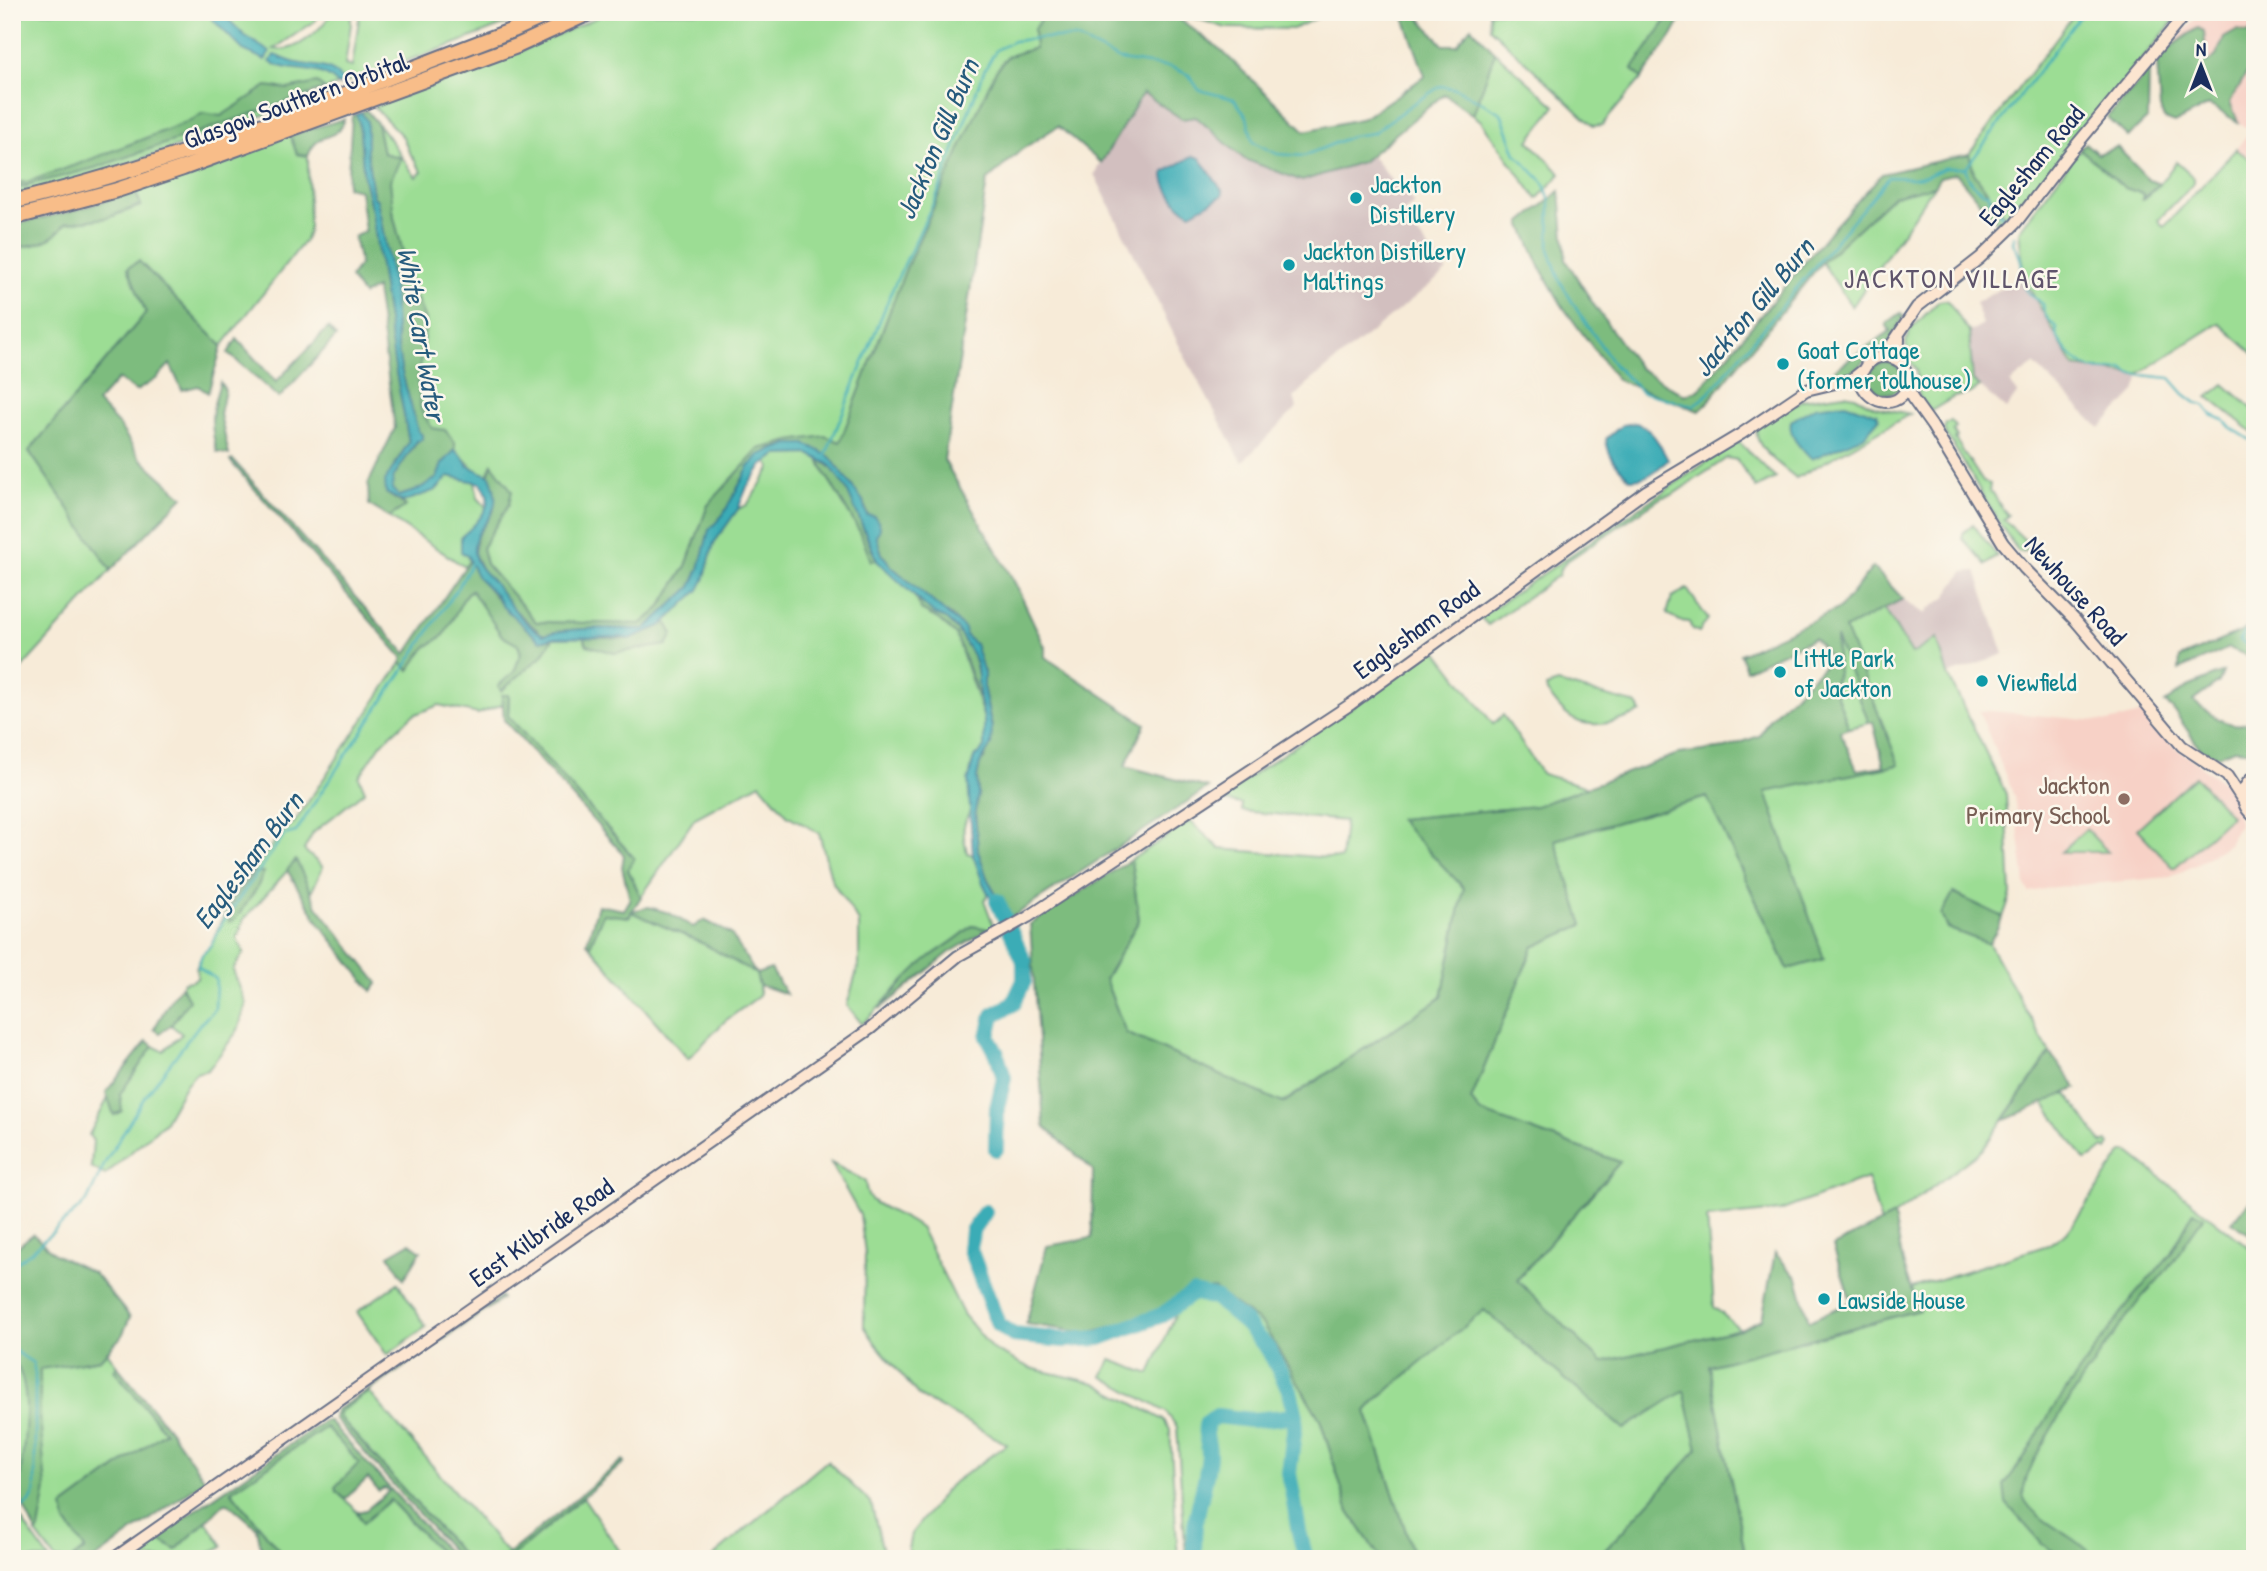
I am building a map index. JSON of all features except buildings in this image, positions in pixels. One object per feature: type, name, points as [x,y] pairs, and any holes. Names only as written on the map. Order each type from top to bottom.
[{"type":"highway","name":"Glasgow Southern Orbital","points":[[12,218],[117,190],[373,90],[553,12]]},
{"type":"highway","name":"Glasgow Southern Orbital","points":[[373,90],[517,46],[591,12]]},
{"type":"highway","name":"Glasgow Southern Orbital","points":[[12,202],[115,175],[330,106]]},
{"type":"main road","name":"Eaglesham Road","points":[[1885,356],[1917,307],[1980,257],[2015,224],[2068,155],[2187,12]]},
{"type":"main road","points":[[1899,335],[1900,362]]},
{"type":"main road","points":[[1834,384],[1866,393],[1879,402],[1894,400],[1905,390],[1908,383],[1905,368],[1894,357],[1872,359],[1862,371],[1860,379],[1866,393]]},
{"type":"main road","name":"Eaglesham Road","points":[[992,937],[1028,917],[1351,704],[1646,491],[1741,434],[1806,390],[1852,379],[1862,371]]},
{"type":"main road","name":"Newhouse Road","points":[[1908,383],[1919,411],[1932,426],[2003,543],[2075,621],[2182,746],[2227,776],[2255,817]]},
{"type":"main road","name":"Newhouse Road","points":[[1894,400],[1919,411]]},
{"type":"main road","name":"Newhouse Road","points":[[2227,776],[2253,777]]},
{"type":"main road","points":[[2242,799],[2245,785],[2253,777]]},
{"type":"main road","name":"East Kilbride Road","points":[[113,1559],[858,1038],[958,956],[992,937]]},
{"type":"shaded area","points":[[2201,12],[2255,12],[2255,163],[2236,149],[2251,130],[2209,105],[2175,123],[2164,119],[2160,108],[2157,62]]},
{"type":"shaded area","name":"Jackton Distillery","points":[[1143,93],[1182,119],[1195,117],[1244,159],[1362,162],[1372,156],[1414,204],[1401,214],[1447,271],[1306,385],[1294,397],[1297,408],[1242,462],[1183,353],[1094,174]]},
{"type":"shaded area","points":[[2020,278],[2024,279],[2074,367],[2137,375],[2139,378],[2135,392],[2100,428],[2034,364],[2010,383],[2018,393],[2006,409],[1973,381],[1969,332],[1983,324],[1975,303]]},
{"type":"shaded area","points":[[1976,571],[2004,654],[1948,675],[1937,638],[1912,655],[1884,608],[1903,599],[1925,614],[1945,598],[1963,572]]},
{"type":"shaded area","name":"Jackton Primary School","points":[[1979,711],[2108,722],[2144,713],[2172,745],[2224,783],[2235,802],[2239,824],[2228,844],[2198,864],[2170,877],[2055,887],[2029,892],[2025,884],[2014,796]]},
{"type":"green space","points":[[23,12],[321,12],[315,21],[274,49],[282,50],[307,39],[332,12],[351,12],[345,65],[352,67],[360,12],[536,12],[162,152],[88,176],[12,195],[12,189],[27,187],[26,182],[12,183],[12,24],[25,15]]},
{"type":"green space","points":[[609,12],[1040,12],[1040,20],[1034,30],[1035,48],[1008,56],[907,266],[840,442],[790,441],[708,505],[686,566],[659,609],[641,624],[536,622],[486,564],[482,548],[509,504],[491,465],[487,476],[472,467],[455,450],[455,442],[432,428],[421,410],[418,378],[426,322],[411,284],[394,218],[389,181],[401,158],[383,153],[377,123],[416,177],[422,172],[403,137],[374,107],[525,49]]},
{"type":"green space","points":[[1040,12],[1170,12],[1221,50],[1305,131],[1364,118],[1425,76],[1402,12],[1415,12],[1443,45],[1457,45],[1471,27],[1495,52],[1473,115],[1444,94],[1362,162],[1302,181],[1244,159],[1196,117],[1182,119],[1143,93],[1101,163],[1058,126],[1021,150],[987,181],[944,460],[1015,583],[1045,647],[1045,657],[1145,724],[1125,766],[1208,788],[1009,919],[987,878],[978,851],[975,811],[977,778],[980,763],[985,758],[992,726],[984,691],[984,672],[966,636],[952,616],[937,607],[892,567],[882,554],[863,501],[830,457],[805,444],[789,444],[769,450],[749,467],[723,515],[709,531],[699,569],[691,587],[645,629],[581,629],[543,635],[510,606],[496,585],[485,576],[474,553],[477,536],[494,510],[488,476],[492,464],[512,491],[509,504],[482,548],[486,564],[536,622],[641,624],[659,609],[686,566],[708,505],[759,449],[825,436],[840,442],[907,266],[995,72],[1008,56],[1035,48],[1034,29],[1040,20]]},
{"type":"green space","points":[[1176,12],[1330,12],[1293,29],[1226,28]]},
{"type":"green space","points":[[1489,12],[1685,12],[1682,18],[1666,21],[1632,69],[1642,78],[1602,125],[1593,126],[1490,28]]},
{"type":"green space","points":[[2076,12],[2181,12],[2009,223],[1974,173],[1969,154]]},
{"type":"green space","points":[[1682,18],[1642,78],[1632,70],[1666,21]]},
{"type":"green space","points":[[2255,27],[2255,59],[2230,102],[2238,122],[2209,105],[2175,123],[2164,119],[2160,108],[2157,62],[2172,46],[2198,28],[2204,31],[2207,63],[2216,56],[2224,38],[2238,30],[2248,33]]},
{"type":"green space","points":[[1495,52],[1555,106],[1529,141],[1561,174],[1537,199],[1481,121],[1473,115]]},
{"type":"green space","points":[[2149,67],[2148,118],[2128,137],[2107,117],[2137,85]]},
{"type":"green space","points":[[317,83],[325,89],[95,168],[12,189],[12,183],[27,182],[84,162],[192,120],[203,113],[221,116],[267,86],[287,89]]},
{"type":"green space","points":[[366,110],[377,123],[383,153],[401,158],[390,181],[394,218],[411,284],[426,322],[418,378],[421,410],[432,428],[445,430],[455,442],[455,450],[442,464],[437,478],[415,491],[399,496],[391,489],[392,478],[422,435],[418,431],[401,369],[393,285],[377,200],[373,196],[367,152],[367,121],[361,112]]},
{"type":"green space","points":[[356,114],[359,121],[364,179],[372,211],[409,442],[395,464],[386,493],[406,506],[389,517],[369,505],[368,484],[395,428],[376,288],[363,295],[350,278],[360,264],[354,237],[365,231],[360,190],[347,187],[352,116]]},
{"type":"green space","points":[[344,119],[339,130],[318,141],[308,156],[297,154],[290,135]]},
{"type":"green space","points":[[290,135],[297,154],[308,156],[309,229],[306,239],[222,346],[138,261],[128,268],[146,313],[29,451],[111,570],[12,679],[12,248],[42,242],[66,223],[107,218],[141,206],[135,191]]},
{"type":"green space","points":[[2085,143],[2098,154],[2117,147],[2149,180],[2160,184],[2142,199],[2143,194],[2125,188],[2080,149]]},
{"type":"green space","points":[[2080,149],[2125,187],[2143,194],[2143,199],[2160,184],[2176,162],[2194,178],[2194,183],[2158,220],[2164,227],[2236,149],[2255,163],[2255,355],[2219,323],[2137,375],[2074,367],[2024,279],[2019,231]]},
{"type":"green space","points":[[1969,154],[1974,173],[2009,223],[2002,229],[1956,173],[1940,177],[1934,186],[1893,196],[1822,262],[1699,411],[1617,380],[1563,307],[1541,269],[1521,223],[1560,191],[1566,260],[1639,368],[1684,395],[1699,390],[1833,228],[1882,174]]},
{"type":"green space","points":[[1934,186],[1852,307],[1822,262],[1893,196]]},
{"type":"green space","points":[[135,191],[141,205],[107,218],[66,223],[42,242],[12,248],[12,225],[76,210]]},
{"type":"green space","points":[[139,261],[222,346],[208,393],[198,386],[182,390],[170,364],[156,379],[136,391],[118,379],[97,402],[119,425],[140,458],[183,497],[111,570],[29,451],[146,313],[128,268]]},
{"type":"green space","points":[[1947,300],[1969,332],[1973,381],[1980,387],[1971,393],[1954,397],[1931,411],[1919,396],[1916,370],[1907,356],[1906,342],[1911,329],[1939,301]]},
{"type":"green space","points":[[1901,313],[1904,317],[1885,348],[1872,354],[1851,374],[1831,377],[1834,370],[1890,331],[1886,324]]},
{"type":"green space","points":[[328,328],[336,337],[279,398],[228,353],[237,339],[276,382]]},
{"type":"green space","points":[[1886,362],[1897,367],[1902,378],[1897,389],[1886,394],[1875,389],[1870,378],[1875,367]]},
{"type":"green space","points":[[220,382],[225,390],[220,414],[229,455],[217,452],[212,424]]},
{"type":"green space","points":[[2224,384],[2255,411],[2255,434],[2208,397]]},
{"type":"green space","points":[[1844,394],[1855,396],[1875,407],[1910,414],[1796,478],[1763,449],[1759,442],[1757,426],[1802,400]]},
{"type":"green space","points":[[1951,421],[1956,427],[1953,430],[1957,437],[1955,439],[1983,482],[1990,484],[1989,491],[2008,515],[2004,520],[2029,544],[2025,551],[2019,552],[2009,538],[1946,434],[1944,429]]},
{"type":"green space","points":[[1739,442],[1776,478],[1756,488],[1737,460],[1727,458],[1672,495],[1662,497],[1567,561],[1560,569],[1559,575],[1488,625],[1480,617],[1733,444]]},
{"type":"green space","points":[[809,454],[819,459],[860,532],[871,561],[877,560],[908,589],[921,610],[938,619],[956,635],[984,719],[984,747],[979,755],[975,756],[970,770],[971,803],[964,836],[967,853],[973,855],[989,894],[984,900],[994,927],[989,929],[972,926],[908,977],[862,1024],[847,1005],[859,964],[859,922],[832,881],[819,833],[787,815],[760,783],[695,818],[641,897],[628,870],[634,858],[508,716],[509,696],[502,696],[503,704],[478,714],[439,705],[413,715],[382,743],[359,777],[365,791],[313,833],[304,850],[323,867],[311,893],[296,861],[244,919],[237,939],[244,952],[233,970],[246,1004],[238,1030],[208,1070],[196,1073],[186,1084],[164,1123],[105,1175],[91,1167],[93,1141],[89,1135],[108,1098],[114,1114],[120,1094],[153,1046],[163,1051],[182,1034],[171,1025],[189,1000],[181,986],[184,982],[198,977],[196,968],[211,945],[231,899],[283,831],[294,823],[401,663],[409,670],[425,648],[444,635],[466,594],[472,590],[502,636],[518,645],[521,654],[514,673],[498,686],[543,655],[553,638],[583,637],[587,645],[599,648],[673,634],[666,622],[704,580],[714,543],[738,509],[747,505],[771,468],[767,462],[777,455]]},
{"type":"green space","points":[[819,459],[841,479],[848,491],[877,560],[871,561],[860,532]]},
{"type":"green space","points":[[233,460],[406,654],[469,561],[492,593],[540,641],[553,638],[543,655],[501,691],[498,686],[514,672],[521,653],[518,645],[502,636],[471,590],[466,594],[444,635],[425,648],[409,670],[401,663],[403,658],[230,461]]},
{"type":"green space","points":[[448,476],[475,482],[478,498],[487,508],[473,527],[461,537],[461,552],[467,555],[469,561],[465,567],[389,517],[405,506],[403,502],[436,490]]},
{"type":"green space","points":[[1973,524],[1997,556],[1986,565],[1962,538],[1964,532]]},
{"type":"green space","points":[[1873,567],[1903,599],[1845,629],[1899,765],[1766,792],[1824,959],[1788,969],[1707,797],[1555,840],[1583,925],[1533,947],[1471,1100],[1480,1112],[1620,1162],[1517,1280],[1602,1362],[1740,1329],[1762,1319],[1775,1253],[1797,1278],[1809,1321],[1851,1302],[1833,1246],[1894,1216],[1903,1263],[1919,1310],[1709,1366],[1746,1559],[1597,1559],[1698,1449],[1684,1391],[1624,1429],[1484,1310],[1366,1411],[1415,1559],[1381,1559],[1349,1512],[1320,1419],[1263,1325],[1214,1289],[1186,1290],[1152,1315],[1088,1333],[1026,1324],[1047,1246],[1092,1238],[1093,1170],[1044,1126],[1030,924],[1131,860],[1139,920],[1105,979],[1126,1033],[1283,1103],[1442,997],[1464,888],[1398,819],[1536,806],[1678,754],[1726,748],[1759,736],[1770,718],[1831,659],[1814,638],[1746,670],[1740,654],[1840,608]],"holes":[[[1836,637],[1869,723],[1873,722],[1884,766],[1857,770],[1840,731],[1849,728],[1833,685],[1838,672]]]},
{"type":"green space","points":[[1687,589],[1708,619],[1699,632],[1692,629],[1689,622],[1680,621],[1667,614],[1672,597]]},
{"type":"green space","points":[[918,599],[957,630],[973,655],[980,682],[980,700],[956,635],[938,619],[921,610]]},
{"type":"green space","points":[[1884,608],[1912,654],[1937,638],[1948,675],[2006,794],[2011,894],[2003,917],[1953,893],[1947,928],[1989,944],[2050,1053],[1982,1150],[1881,1223],[1867,1178],[1780,1211],[1707,1218],[1714,1307],[1740,1329],[1602,1362],[1517,1280],[1620,1162],[1480,1112],[1471,1100],[1533,947],[1583,925],[1554,840],[1707,797],[1788,969],[1765,791],[1898,765],[1844,628]]},
{"type":"green space","points":[[2255,621],[2255,659],[2229,648],[2179,670],[2180,658],[2243,631]]},
{"type":"green space","points":[[666,622],[673,634],[667,645],[614,653],[587,645],[583,637],[629,639]]},
{"type":"green space","points":[[1836,634],[1869,723],[1849,728],[1832,685],[1838,672]]},
{"type":"green space","points":[[1436,649],[1493,724],[1503,715],[1542,774],[1588,787],[1536,806],[1399,819],[1464,888],[1442,997],[1282,1103],[1126,1033],[1105,979],[1139,920],[1131,860],[1190,821],[1220,849],[1341,859],[1345,821],[1242,811],[1242,804],[1216,800]]},
{"type":"green space","points":[[2223,672],[2219,682],[2193,701],[2222,721],[2238,724],[2255,720],[2255,751],[2234,749],[2218,756],[2201,750],[2172,708],[2165,703],[2188,687]]},
{"type":"green space","points":[[1558,683],[1637,704],[1641,712],[1603,724],[1574,720],[1547,692],[1546,687]]},
{"type":"green space","points":[[502,695],[509,695],[508,716],[634,858],[628,870],[641,897],[632,911],[649,907],[669,913],[693,927],[704,920],[731,934],[756,974],[704,944],[631,912],[630,917],[603,914],[590,946],[587,943],[598,905],[624,910],[630,900],[622,867],[624,855],[504,720]]},
{"type":"green space","points":[[2195,776],[2231,816],[2174,868],[2137,829]]},
{"type":"green space","points":[[2086,829],[2108,852],[2061,852]]},
{"type":"green space","points":[[296,860],[317,906],[378,983],[372,991],[319,923],[287,870]]},
{"type":"green space","points":[[254,872],[264,872],[257,888],[235,920],[229,922],[231,904]]},
{"type":"green space","points":[[1953,893],[2003,917],[1989,944],[1947,928],[1941,915]]},
{"type":"green space","points":[[631,911],[704,944],[756,974],[759,996],[725,1021],[688,1059],[590,946],[603,913],[629,917]]},
{"type":"green space","points":[[972,926],[989,929],[949,953],[880,1009],[917,968]]},
{"type":"green space","points":[[771,969],[786,994],[759,985],[756,974]]},
{"type":"green space","points":[[181,986],[189,1000],[171,1025],[160,1033],[154,1029]]},
{"type":"green space","points":[[147,1041],[153,1046],[120,1094],[122,1111],[114,1115],[106,1092]]},
{"type":"green space","points":[[2050,1053],[2077,1088],[2003,1121]]},
{"type":"green space","points":[[2065,1091],[2102,1143],[2107,1142],[2110,1145],[2107,1150],[2104,1148],[2085,1160],[2045,1104],[2044,1099]]},
{"type":"green space","points":[[2123,1152],[2128,1152],[2255,1252],[2255,1538],[2239,1559],[2065,1559],[2052,1551],[2045,1559],[1746,1559],[1709,1366],[1919,1310],[1912,1288],[2048,1245],[2067,1232]]},
{"type":"green space","points":[[831,1163],[865,1181],[867,1194],[872,1201],[921,1229],[963,1314],[992,1349],[1030,1368],[1095,1383],[1164,1420],[1170,1430],[1178,1559],[906,1559],[911,1534],[950,1485],[1007,1444],[919,1396],[864,1326],[865,1253],[860,1215]]},
{"type":"green space","points":[[2255,1194],[2255,1238],[2232,1222]]},
{"type":"green space","points":[[2194,1211],[2204,1217],[2092,1366],[2051,1429],[2025,1482],[2024,1498],[2027,1504],[2044,1520],[2098,1559],[2065,1559],[2042,1544],[2006,1503],[2004,1485],[2024,1458],[2050,1413],[2132,1298],[2170,1255]]},
{"type":"green space","points":[[33,1234],[54,1254],[94,1273],[130,1317],[122,1336],[100,1359],[40,1369],[40,1415],[46,1489],[39,1530],[36,1533],[19,1493],[26,1405],[20,1372],[12,1359],[12,1251]]},
{"type":"green space","points":[[410,1243],[421,1251],[404,1279],[389,1255]]},
{"type":"green space","points":[[398,1283],[426,1327],[387,1355],[357,1312]]},
{"type":"green space","points":[[1214,1289],[1263,1325],[1320,1419],[1349,1512],[1381,1559],[1186,1559],[1177,1427],[1166,1412],[1102,1376],[1111,1360],[1150,1374],[1186,1290]]},
{"type":"green space","points":[[501,1297],[502,1299],[339,1412],[339,1417],[466,1559],[459,1559],[334,1418],[336,1410]]},
{"type":"green space","points":[[1484,1309],[1624,1429],[1684,1390],[1698,1449],[1597,1559],[1415,1559],[1366,1411]]},
{"type":"green space","points":[[107,1351],[117,1366],[114,1370],[165,1432],[63,1507],[66,1522],[85,1549],[72,1559],[55,1559],[36,1533],[39,1530],[40,1369],[100,1359]]},
{"type":"green space","points":[[12,1359],[20,1368],[26,1394],[26,1431],[19,1496],[12,1491]]},
{"type":"green space","points":[[117,1366],[169,1429],[205,1480],[95,1559],[72,1559],[85,1549],[66,1522],[63,1507],[165,1432],[114,1370]]},
{"type":"green space","points":[[369,1392],[508,1554],[502,1559],[466,1559],[338,1416],[339,1412]]},
{"type":"green space","points":[[324,1421],[329,1421],[454,1559],[446,1559],[390,1500],[363,1523],[357,1512],[366,1510],[389,1491],[385,1488],[378,1491],[368,1478],[345,1499],[336,1491],[335,1487],[359,1463],[326,1427],[231,1491],[278,1549],[278,1559],[263,1559],[257,1528],[225,1503],[176,1550],[157,1538],[133,1559],[125,1559]]},
{"type":"green space","points":[[326,1427],[360,1463],[336,1491],[353,1507],[363,1522],[390,1500],[446,1559],[278,1559],[278,1549],[231,1491]]},
{"type":"green space","points":[[623,1460],[625,1462],[509,1559],[502,1559]]},
{"type":"green space","points":[[827,1461],[871,1503],[885,1559],[710,1559]]},
{"type":"green space","points":[[583,1497],[625,1559],[509,1559]]},
{"type":"green space","points":[[12,1515],[18,1515],[49,1559],[12,1559]]},
{"type":"green space","points":[[206,1521],[223,1546],[197,1559],[133,1559],[157,1538],[176,1550]]},
{"type":"water","points":[[205,12],[221,12],[245,36],[270,52],[265,60],[243,50]]},
{"type":"water","points":[[274,55],[329,69],[344,83],[338,85],[331,78],[315,71],[279,66],[270,62]]},
{"type":"water","points":[[361,112],[367,121],[367,152],[373,196],[377,200],[393,285],[401,369],[418,431],[422,435],[422,440],[417,441],[393,478],[392,489],[399,496],[415,491],[437,478],[442,464],[455,450],[468,466],[490,476],[495,491],[492,512],[475,542],[477,562],[530,626],[543,635],[581,629],[645,629],[691,587],[699,569],[709,530],[723,515],[749,467],[759,455],[789,444],[805,444],[830,457],[863,501],[867,515],[874,516],[879,523],[880,528],[876,535],[882,554],[892,567],[965,629],[966,636],[975,644],[984,673],[984,691],[992,729],[991,745],[980,763],[977,778],[975,811],[978,851],[987,878],[1009,919],[1003,923],[983,883],[973,855],[968,780],[975,756],[979,755],[984,747],[984,719],[973,655],[957,629],[946,619],[934,614],[878,562],[847,490],[829,464],[809,454],[777,455],[762,466],[747,487],[738,509],[714,543],[699,590],[661,626],[629,639],[551,638],[540,641],[502,606],[495,594],[478,578],[467,555],[461,552],[461,537],[484,513],[487,505],[486,491],[480,483],[449,476],[436,490],[403,502],[386,493],[385,481],[409,442],[372,211],[364,178],[356,114]]},
{"type":"water","points":[[1193,156],[1200,158],[1223,192],[1222,196],[1191,213],[1181,207],[1172,196],[1164,172]]},
{"type":"water","points":[[1845,403],[1877,414],[1879,419],[1864,436],[1810,458],[1793,436],[1791,421],[1815,407]]},
{"type":"water","points":[[1636,423],[1651,433],[1668,460],[1647,476],[1630,479],[1614,461],[1606,439],[1622,425]]},
{"type":"waterway","points":[[1966,168],[2083,12]]},
{"type":"waterway","name":"Jackton Gill Burn","points":[[825,457],[893,288],[937,195],[984,71],[996,50],[1014,41],[1076,38],[1120,60],[1171,67],[1189,75],[1199,90],[1234,99],[1247,117],[1253,142],[1277,154],[1304,156],[1352,136],[1373,133],[1441,86],[1457,89],[1501,113],[1516,154],[1544,183],[1550,201],[1549,249],[1560,281],[1615,366],[1642,392],[1694,406],[1710,392],[1889,177],[1913,178],[1927,176],[1944,168],[1966,168]]},
{"type":"waterway","name":"Jackton Gill Burn","points":[[1966,168],[1970,181],[1989,194],[1991,205],[2008,222]]},
{"type":"waterway","name":"Jackton Gill Burn","points":[[2014,236],[2013,243],[2020,256],[2026,288],[2029,294],[2043,304],[2047,317],[2057,327],[2056,335],[2075,360],[2096,370],[2123,369],[2130,374],[2170,378],[2184,394],[2196,403],[2204,405],[2212,415],[2224,420],[2255,443]]},
{"type":"waterway","name":"Eaglesham Burn","points":[[12,1266],[87,1201],[106,1161],[144,1098],[199,1025],[215,1009],[216,979],[198,967],[202,955],[284,835],[296,832],[458,588],[471,563]]},
{"type":"waterway","name":"Jackton Gill Burn","points":[[2255,625],[2239,640],[2255,650]]},
{"type":"waterway","name":"White Cart Water","points":[[996,1149],[997,1108],[1004,1078],[997,1054],[988,1037],[993,1015],[1013,1004],[1024,981],[1024,961],[997,901]]},
{"type":"waterway","name":"White Cart Water","points":[[985,1212],[972,1231],[970,1249],[998,1324],[1013,1335],[1064,1340],[1100,1338],[1162,1315],[1193,1293],[1215,1298],[1245,1323],[1268,1349],[1290,1391],[1296,1416],[1289,1473],[1306,1559]]},
{"type":"waterway","name":"Eaglesham Burn","points":[[12,1349],[33,1363],[35,1374],[35,1492],[30,1502],[12,1515]]},
{"type":"waterway","points":[[1196,1559],[1194,1533],[1208,1467],[1207,1422],[1217,1416],[1251,1420],[1296,1416]]},
{"type":"place","name":"Jackton Distillery","points":[[1356,198]]},
{"type":"place","name":"Jackton Distillery Maltings","points":[[1289,265]]},
{"type":"place","name":"Goat Cottage (former tollhouse)","points":[[1783,364]]},
{"type":"place","name":"Little Park of Jackton","points":[[1780,672]]},
{"type":"place","name":"Viewfield","points":[[1982,681]]},
{"type":"place","name":"Jackton Primary School","points":[[2124,799]]},
{"type":"place","name":"Lawside House","points":[[1824,1299]]},
{"type":"district","name":"JACKTON VILLAGE","points":[[1952,278]]}]
